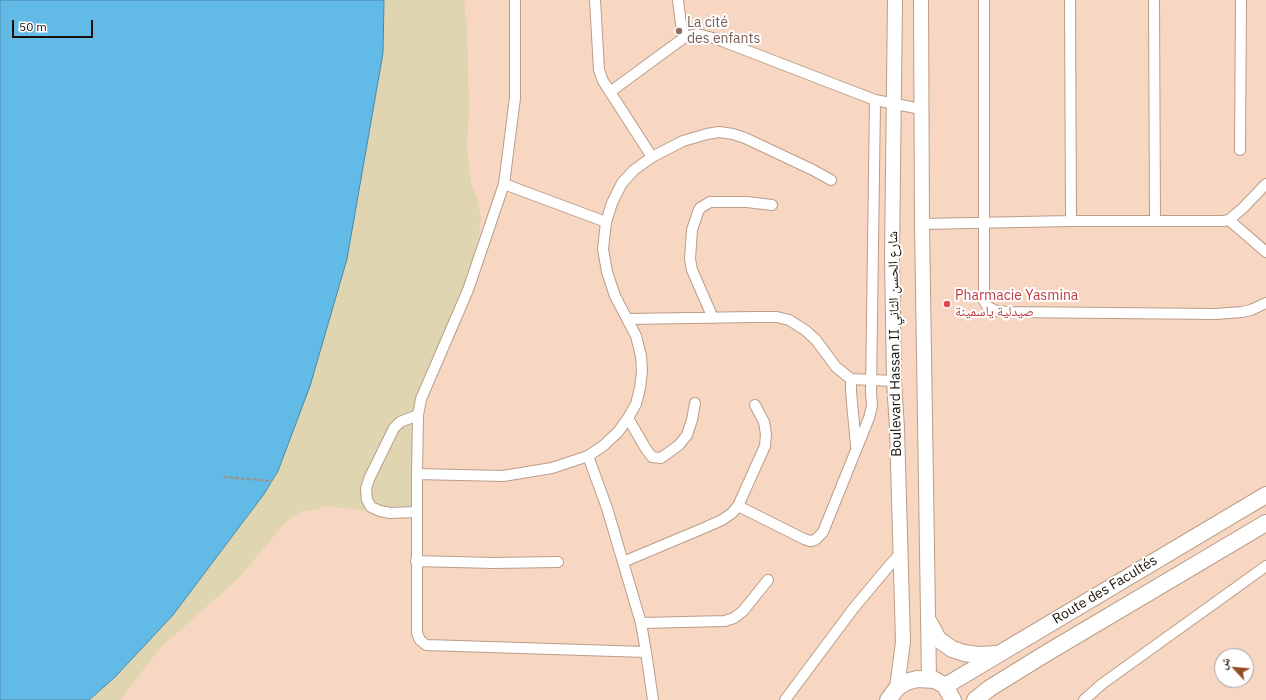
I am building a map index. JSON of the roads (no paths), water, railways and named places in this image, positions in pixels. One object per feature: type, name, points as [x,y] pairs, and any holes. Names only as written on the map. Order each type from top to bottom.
[{"type":"main road","name":"Boulevard Hassan II شارع الحسن الثاني","points":[[892,694],[903,642],[897,428],[894,380],[892,223],[895,0]]},
{"type":"main road","name":"Boulevard Hassan II شارع الحسن الثاني","points":[[921,0],[922,224],[929,680]]},
{"type":"main road","name":"Route des Facultés","points":[[945,686],[1266,495]]},
{"type":"main road","name":"Route des Facultés","points":[[975,700],[990,688],[1045,654],[1266,523]]},
{"type":"main road","points":[[929,622],[938,638],[952,649],[978,655],[997,654]]},
{"type":"main road","points":[[892,694],[906,682],[917,679],[935,680],[945,686],[954,700]]},
{"type":"street","points":[[515,0],[515,98],[504,184],[468,290],[421,399],[418,415],[416,512],[417,633],[420,640],[426,645],[646,652]]},
{"type":"street","points":[[595,0],[599,70],[603,81],[652,157]]},
{"type":"street","points":[[678,0],[681,24],[685,37]]},
{"type":"street","points":[[984,0],[984,301],[987,306],[996,311],[1008,312],[1216,314],[1242,312],[1251,310],[1266,303]]},
{"type":"street","points":[[1070,0],[1071,220]]},
{"type":"street","points":[[1154,0],[1155,220]]},
{"type":"street","points":[[1240,150],[1241,0]]},
{"type":"street","points":[[610,92],[685,37],[696,34],[717,39],[875,100],[921,109]]},
{"type":"street","points":[[738,506],[804,539],[810,541],[815,540],[823,532],[872,406],[875,100]]},
{"type":"street","points":[[417,474],[503,476],[552,468],[588,456],[603,446],[618,432],[636,404],[642,371],[641,356],[636,336],[615,296],[606,272],[603,249],[606,222],[612,203],[622,183],[634,170],[652,157],[683,141],[720,132],[746,138],[831,180]]},
{"type":"street","points":[[504,184],[606,222]]},
{"type":"street","points":[[922,224],[1071,220],[1229,220],[1266,184]]},
{"type":"street","points":[[713,318],[692,270],[690,259],[692,230],[700,208],[710,202],[747,202],[772,205]]},
{"type":"street","points":[[1229,220],[1266,252]]},
{"type":"street","points":[[628,319],[754,316],[790,320],[805,330],[816,340],[836,367],[851,379],[894,380]]},
{"type":"street","points":[[851,379],[856,450]]},
{"type":"street","points":[[628,418],[652,457],[661,458],[679,445],[687,435],[696,403]]},
{"type":"street","points":[[623,562],[722,520],[738,506],[765,446],[766,434],[764,422],[755,404]]},
{"type":"street","points":[[416,512],[390,513],[371,507],[367,500],[366,489],[369,479],[394,428],[400,422],[418,415]]},
{"type":"street","points":[[588,456],[607,508],[641,623],[653,700]]},
{"type":"street","points":[[785,700],[853,609],[900,554]]},
{"type":"street","points":[[416,561],[493,563],[558,562]]},
{"type":"street","points":[[1084,700],[1120,670],[1266,566]]},
{"type":"street","points":[[641,623],[725,621],[734,618],[743,612],[768,580]]},
{"type":"water","points":[[0,0],[384,0],[383,53],[347,259],[310,386],[278,471],[264,494],[173,615],[115,677],[89,700],[0,700]]},
{"type":"place","name":"La cité des enfants","points":[[679,31]]},
{"type":"place","name":"Pharmacie Yasmina صيدلية ياسمينة","points":[[947,304]]}]
